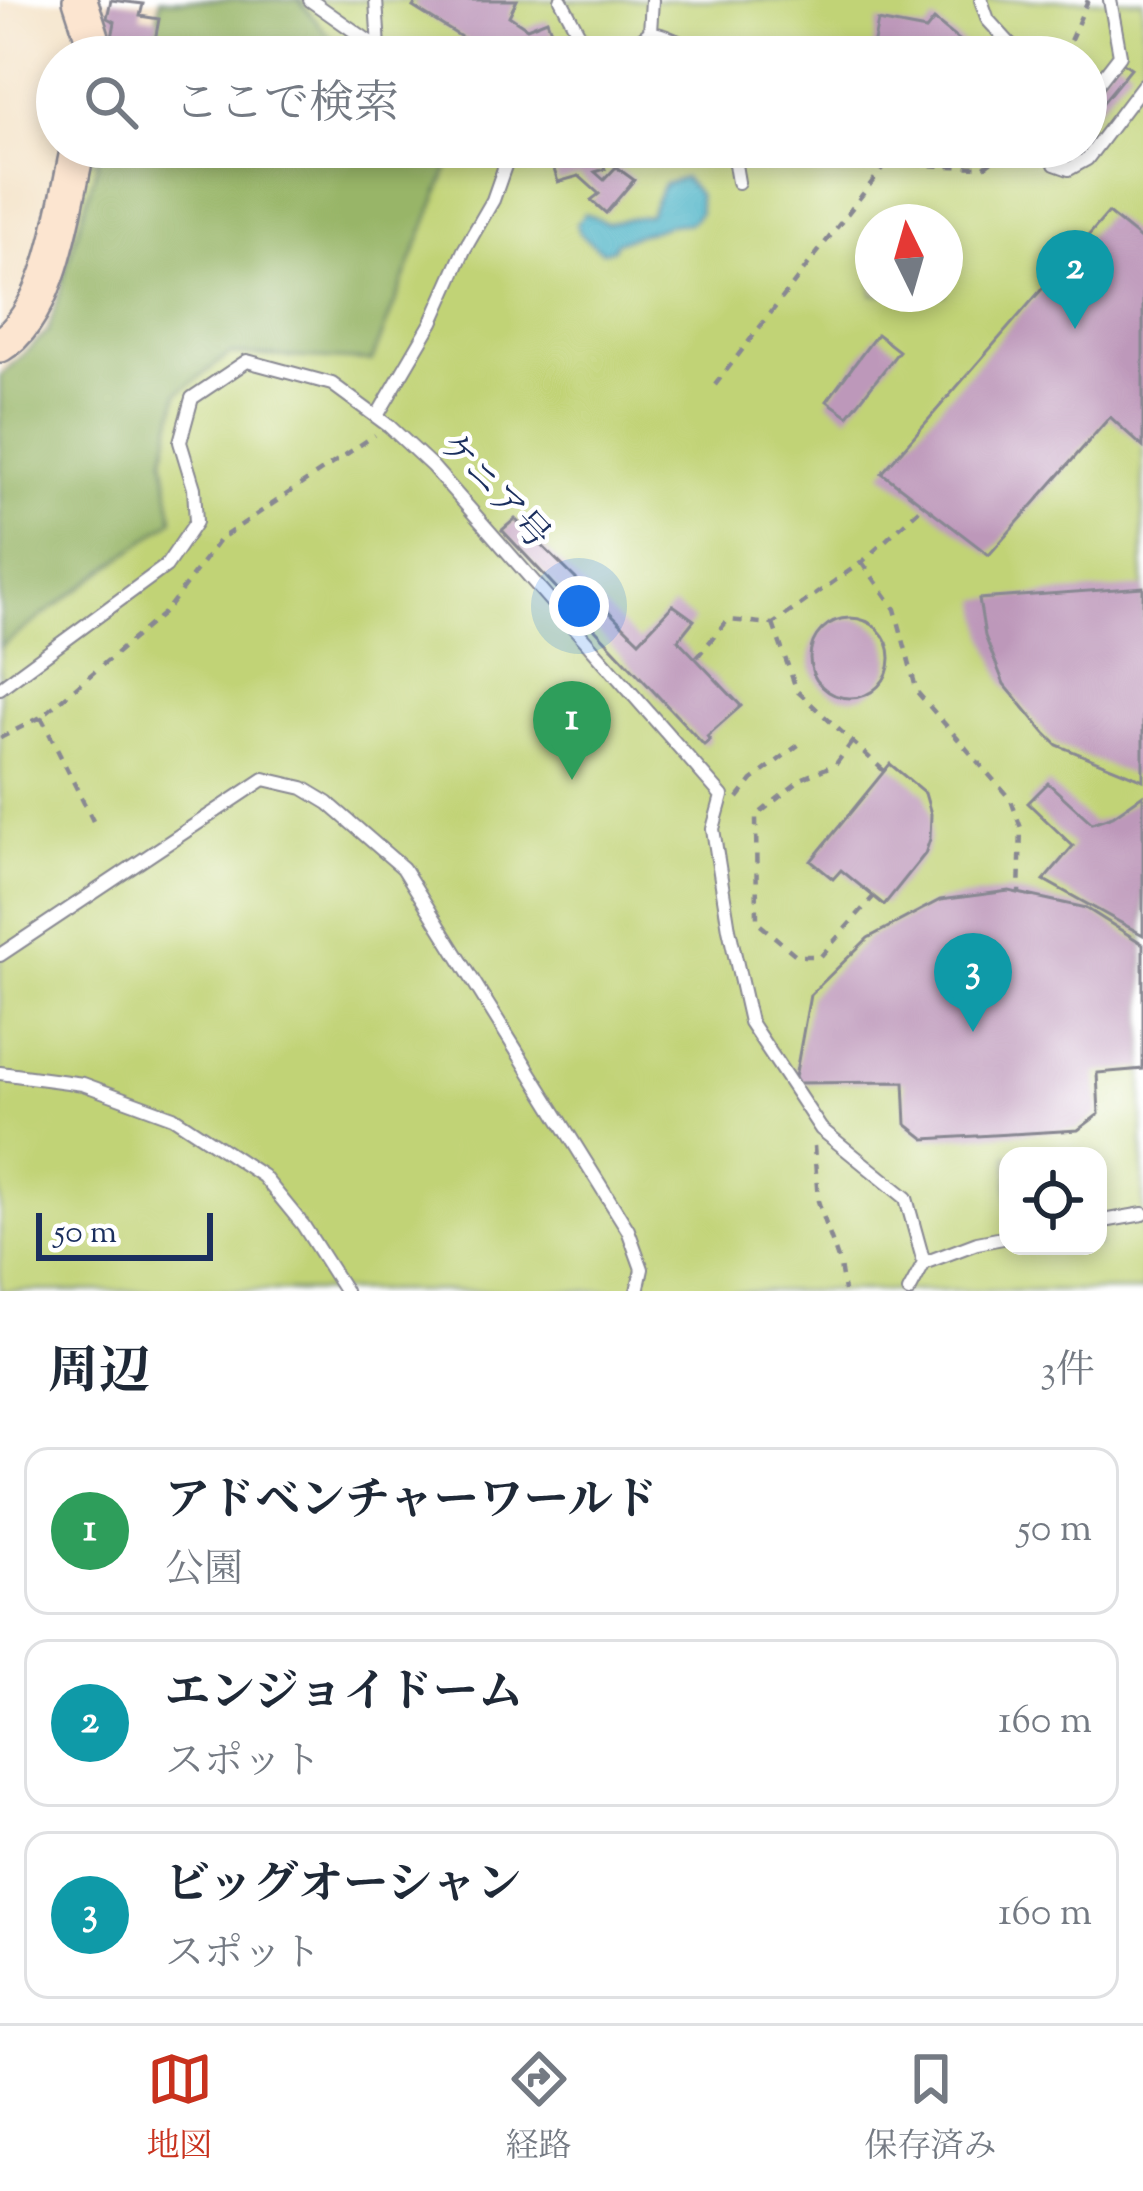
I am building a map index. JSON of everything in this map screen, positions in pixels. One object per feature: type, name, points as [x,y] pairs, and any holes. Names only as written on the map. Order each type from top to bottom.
[{"type":"street","points":[[80,0],[92,36]]},
{"type":"street","points":[[0,345],[20,332],[36,306],[72,168]]},
{"type":"lane","points":[[310,0],[361,36]]},
{"type":"lane","points":[[376,0],[382,36]]},
{"type":"lane","points":[[561,0],[580,36]]},
{"type":"lane","points":[[645,36],[650,32],[652,0]]},
{"type":"lane","points":[[981,0],[988,20],[1003,36]]},
{"type":"lane","points":[[1107,72],[1120,55],[1110,0]]},
{"type":"lane","points":[[650,32],[668,36]]},
{"type":"lane","points":[[1107,133],[1143,85]]},
{"type":"lane","points":[[383,421],[464,250],[493,200],[503,168]]},
{"type":"lane","points":[[736,168],[738,182]]},
{"type":"lane","name":"ケニア号","points":[[0,688],[166,566],[196,522],[194,488],[180,442],[191,398],[247,361],[332,384],[383,421],[432,466],[722,796],[713,829],[750,1022],[821,1129],[906,1198],[924,1264]]},
{"type":"lane","points":[[0,956],[264,778],[303,788],[328,803],[403,868],[628,1230],[641,1269],[637,1291]]},
{"type":"lane","points":[[0,1073],[83,1084],[173,1117],[263,1175],[303,1225],[345,1291]]},
{"type":"lane","points":[[1107,1220],[1143,1214]]},
{"type":"lane","points":[[909,1291],[924,1264],[999,1239]]},
{"type":"path","points":[[1072,36],[1088,0]]},
{"type":"path","points":[[715,385],[883,168]]},
{"type":"path","points":[[0,737],[41,717],[166,611],[220,539],[383,421]]},
{"type":"path","points":[[697,657],[728,620],[772,624],[862,562],[924,505]]},
{"type":"path","points":[[862,562],[895,609],[917,692],[1011,800],[1021,828],[1019,893]]},
{"type":"path","points":[[772,624],[797,691],[884,771]]},
{"type":"path","points":[[41,717],[93,821]]},
{"type":"path","points":[[852,742],[836,764],[803,778],[756,816],[757,922],[797,956],[820,956],[874,896]]},
{"type":"green space","points":[[160,0],[299,0],[329,36],[155,36]]},
{"type":"green space","points":[[172,0],[1143,0],[1143,1291],[0,1291],[0,405],[76,299],[60,280],[84,168],[1107,168],[1107,36],[169,36]]},
{"type":"green space","points":[[96,168],[448,168],[372,361],[230,354],[178,393],[164,458],[173,520],[0,647],[0,376],[48,331]]},
{"type":"water","points":[[684,178],[698,194],[700,212],[690,223],[616,242],[613,249],[602,252],[579,233],[577,223],[585,213],[607,223],[649,215],[664,184]]},
{"type":"building","points":[[111,0],[143,4],[140,16],[159,19],[156,36],[112,36],[115,22],[107,18]]},
{"type":"building","points":[[418,0],[517,0],[509,16],[527,28],[547,20],[553,36],[460,36],[413,7]]},
{"type":"building","points":[[934,20],[954,36],[875,36],[878,21],[926,30]]},
{"type":"building","points":[[1115,57],[1131,68],[1107,97],[1107,66]]},
{"type":"building","points":[[554,168],[605,168],[595,172],[604,180],[617,168],[634,180],[606,213],[591,200],[599,194],[579,176],[558,182]]},
{"type":"building","points":[[1108,213],[1143,241],[1143,447],[1110,417],[989,555],[882,473]]},
{"type":"building","points":[[877,334],[899,351],[848,416],[827,401]]},
{"type":"building","points":[[515,519],[639,641],[673,605],[694,620],[678,640],[741,706],[707,736],[710,740],[704,745],[502,530]]},
{"type":"building","points":[[1143,587],[1143,780],[1057,745],[1045,733],[1004,684],[985,636],[979,599]]},
{"type":"building","points":[[850,618],[878,630],[890,658],[878,686],[850,698],[822,686],[810,658],[822,630]]},
{"type":"building","points":[[890,764],[925,793],[931,814],[930,839],[925,854],[884,905],[841,870],[833,879],[811,861]]},
{"type":"building","points":[[1048,783],[1092,823],[1113,816],[1143,795],[1143,935],[1044,880],[1073,846],[1028,803]]},
{"type":"building","points":[[1009,891],[1086,908],[1143,944],[1143,1069],[1097,1073],[1099,1114],[1078,1130],[925,1139],[906,1124],[904,1082],[794,1083],[810,995],[868,938],[940,900]]},
{"type":"place","name":"エンジョイドーム","points":[[1075,329]]},
{"type":"place","name":"アドベンチャーワールド","points":[[572,780]]},
{"type":"place","name":"ビッグオーシャン","points":[[973,1032]]}]
